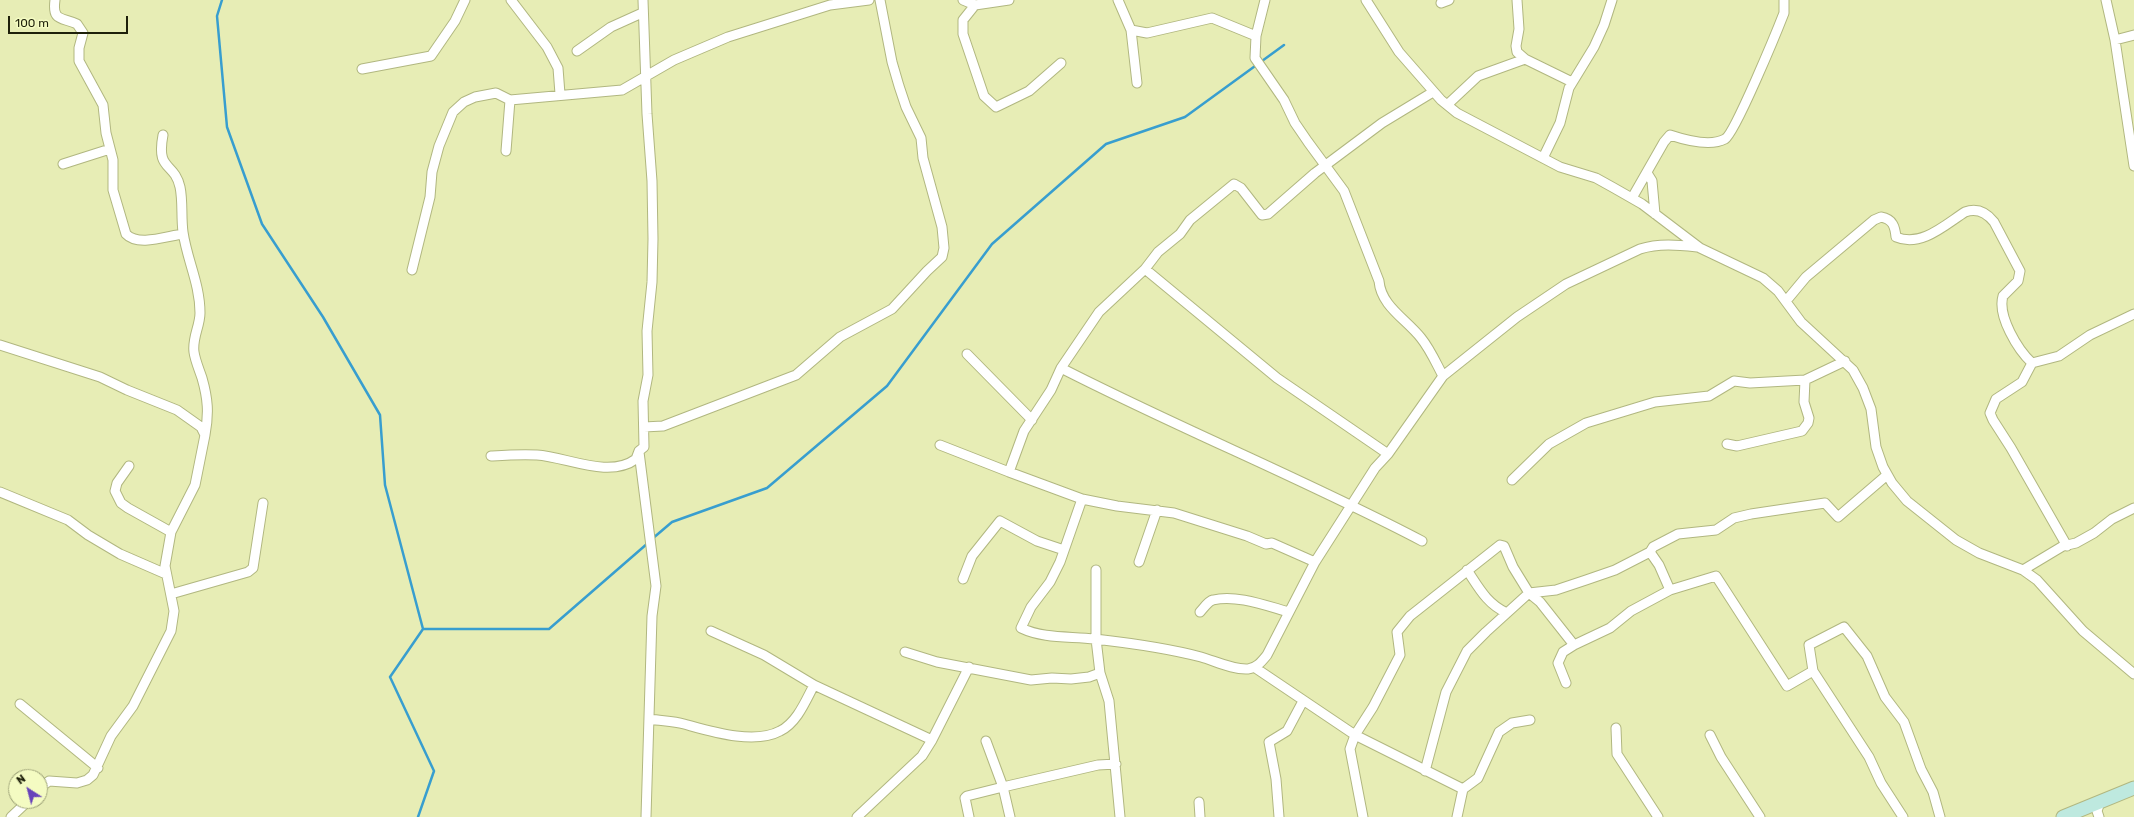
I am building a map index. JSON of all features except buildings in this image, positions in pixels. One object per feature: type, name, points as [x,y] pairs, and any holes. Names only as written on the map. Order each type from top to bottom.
[{"type":"street","points":[[56,0],[54,9],[57,16],[61,20],[77,24],[83,33],[79,48],[79,61],[104,105],[106,133],[110,149],[113,190],[126,234],[130,238],[145,240],[183,234]]},
{"type":"street","points":[[362,69],[431,56],[455,21],[465,0]]},
{"type":"street","points":[[511,0],[551,54],[558,68],[560,94]]},
{"type":"street","points":[[491,456],[537,455],[591,466],[620,467],[629,464],[636,459],[639,451],[644,447],[643,401],[648,375],[647,331],[652,282],[653,239],[652,180],[642,13],[643,0]]},
{"type":"street","points":[[412,270],[430,197],[432,172],[435,159],[447,122],[452,112],[464,102],[475,97],[496,93],[510,100],[560,94],[622,90],[674,60],[728,37],[818,9],[856,1],[869,0]]},
{"type":"street","points":[[644,427],[663,426],[796,375],[840,337],[892,309],[927,270],[942,257],[944,248],[942,227],[923,158],[921,138],[906,107],[899,86],[892,62],[880,0]]},
{"type":"street","points":[[963,0],[975,5],[1003,1]]},
{"type":"street","points":[[1118,0],[1131,30],[1137,83]]},
{"type":"street","points":[[1265,0],[1256,36],[1255,58],[1284,100],[1295,123],[1344,191],[1379,281],[1380,290],[1384,300],[1421,338],[1443,376]]},
{"type":"street","points":[[1366,0],[1399,52],[1433,92],[1457,114],[1560,167],[1596,178],[1632,198],[1700,248],[1763,278],[1778,291],[1801,322],[1853,370],[1863,388],[1871,409],[1876,447],[1887,475],[1907,501],[1956,540],[1979,553],[2023,570],[2038,580],[2083,631],[2134,674]]},
{"type":"street","points":[[1517,0],[1519,29],[1516,46],[1518,52],[1525,59],[1572,82]]},
{"type":"street","points":[[1543,158],[1560,123],[1572,82],[1594,47],[1604,25],[1612,0]]},
{"type":"street","points":[[1632,198],[1664,142],[1670,135],[1701,142],[1720,141],[1727,137],[1744,104],[1784,13],[1784,0]]},
{"type":"street","points":[[2106,0],[2115,40],[2119,76],[2131,119],[2134,166]]},
{"type":"street","points":[[975,5],[963,20],[963,34],[984,96],[996,107],[1029,91],[1062,63]]},
{"type":"street","points":[[577,51],[611,27],[642,13]]},
{"type":"street","points":[[1131,30],[1147,33],[1212,18],[1256,36]]},
{"type":"street","points":[[2115,40],[2134,35]]},
{"type":"street","points":[[1447,105],[1478,76],[1525,59]]},
{"type":"street","points":[[1009,472],[1024,431],[1051,390],[1061,368],[1099,312],[1145,270],[1158,252],[1180,234],[1190,220],[1234,184],[1241,188],[1262,215],[1268,214],[1325,166],[1382,123],[1433,92]]},
{"type":"street","points":[[506,151],[510,100]]},
{"type":"street","points":[[48,782],[77,783],[87,780],[93,775],[98,768],[111,736],[133,706],[171,631],[174,611],[172,594],[164,566],[171,532],[195,484],[209,414],[205,389],[194,352],[194,342],[200,314],[199,292],[183,234],[180,187],[175,176],[161,158],[160,150],[163,135]]},
{"type":"street","points":[[63,164],[110,149]]},
{"type":"street","points":[[1647,173],[1652,182],[1655,214]]},
{"type":"street","points":[[1786,301],[1806,278],[1874,220],[1881,217],[1889,220],[1895,226],[1896,238],[1907,240],[1925,237],[1965,212],[1971,210],[1981,211],[1990,216],[1994,222],[2020,271],[2018,282],[2003,296],[2003,306],[2010,334],[2032,363]]},
{"type":"street","points":[[1082,499],[1064,550],[1050,582],[1031,607],[1021,628],[1040,636],[1096,639],[1170,650],[1242,668],[1254,667],[1260,664],[1267,655],[1315,562],[1375,468],[1388,454],[1443,376],[1517,317],[1566,284],[1640,249],[1650,246],[1681,245],[1700,248]]},
{"type":"street","points":[[1145,270],[1277,378],[1388,454]]},
{"type":"street","points":[[2067,546],[2011,448],[1992,420],[1990,413],[1996,399],[2022,382],[2032,363],[2064,354],[2090,336],[2134,314]]},
{"type":"street","points":[[0,345],[100,377],[127,390],[177,410],[201,427],[205,435]]},
{"type":"street","points":[[967,354],[1032,420]]},
{"type":"street","points":[[1512,480],[1549,444],[1586,423],[1655,402],[1709,396],[1734,381],[1750,383],[1805,380],[1844,361]]},
{"type":"street","points":[[1061,368],[1188,431],[1352,504],[1422,541]]},
{"type":"street","points":[[1727,444],[1737,446],[1802,431],[1808,424],[1809,418],[1804,402],[1805,380]]},
{"type":"street","points":[[940,445],[1082,499],[1117,506],[1174,513],[1247,536],[1266,544],[1272,544],[1315,562]]},
{"type":"street","points":[[639,451],[656,586],[652,616],[646,817]]},
{"type":"street","points":[[129,466],[117,483],[115,491],[121,503],[171,532]]},
{"type":"street","points":[[1425,771],[1446,692],[1467,652],[1529,593],[1556,590],[1615,570],[1650,552],[1653,547],[1678,534],[1716,530],[1734,518],[1825,503],[1838,517],[1887,475]]},
{"type":"street","points":[[0,492],[68,520],[88,535],[120,554],[166,574]]},
{"type":"street","points":[[172,594],[248,572],[253,568],[264,503]]},
{"type":"street","points":[[2023,570],[2094,533],[2112,519],[2134,508]]},
{"type":"street","points":[[1139,562],[1157,510]]},
{"type":"street","points":[[963,578],[972,556],[1000,521],[1037,541],[1064,550]]},
{"type":"street","points":[[1363,817],[1350,749],[1356,735],[1374,707],[1400,655],[1397,632],[1410,616],[1500,545],[1504,546],[1513,567],[1529,593],[1540,602],[1574,645]]},
{"type":"street","points":[[1650,552],[1659,565],[1670,590]]},
{"type":"street","points":[[1096,570],[1096,639],[1100,673],[1108,701],[1116,764],[1120,817]]},
{"type":"street","points":[[1467,570],[1487,600],[1495,608],[1507,613]]},
{"type":"street","points":[[1566,682],[1558,663],[1563,652],[1574,645],[1610,628],[1631,611],[1670,590],[1716,576],[1787,686],[1813,671]]},
{"type":"street","points":[[1200,612],[1211,600],[1224,599],[1254,602],[1289,612]]},
{"type":"street","points":[[1903,817],[1882,783],[1869,757],[1813,671],[1809,645],[1844,627],[1867,656],[1885,697],[1904,722],[1921,769],[1933,792],[1940,817]]},
{"type":"street","points":[[711,631],[764,655],[814,685],[932,740]]},
{"type":"street","points":[[905,652],[937,662],[1032,680],[1052,678],[1071,679],[1100,673]]},
{"type":"street","points":[[857,817],[922,756],[932,740],[968,667]]},
{"type":"street","points":[[1254,667],[1356,735],[1463,789]]},
{"type":"street","points":[[650,719],[683,724],[720,733],[750,737],[769,735],[780,732],[786,727],[800,711],[814,685]]},
{"type":"street","points":[[1280,817],[1276,779],[1269,742],[1287,731],[1304,701]]},
{"type":"street","points":[[20,704],[98,768]]},
{"type":"street","points":[[1457,817],[1463,789],[1478,778],[1499,732],[1512,724],[1530,720]]},
{"type":"street","points":[[1616,728],[1617,754],[1658,817]]},
{"type":"street","points":[[1710,735],[1721,757],[1760,817]]},
{"type":"street","points":[[986,741],[1003,786],[1010,817]]},
{"type":"street","points":[[969,817],[965,798],[967,796],[1003,786],[1098,765],[1116,764]]},
{"type":"street","points":[[2063,817],[2134,788]]},
{"type":"street","points":[[1199,802],[1200,817]]},
{"type":"street","points":[[2099,817],[2097,811],[2100,802]]},
{"type":"street","points":[[11,817],[20,809]]},
{"type":"waterway","points":[[222,0],[217,16],[227,127],[262,224],[323,317],[380,415],[385,485],[423,629],[390,677],[434,771],[418,817]]},
{"type":"waterway","points":[[652,539],[672,522],[767,488],[887,386],[992,244],[1106,144],[1185,117],[1284,45]]},
{"type":"waterway","points":[[423,629],[549,629],[648,543]]}]
